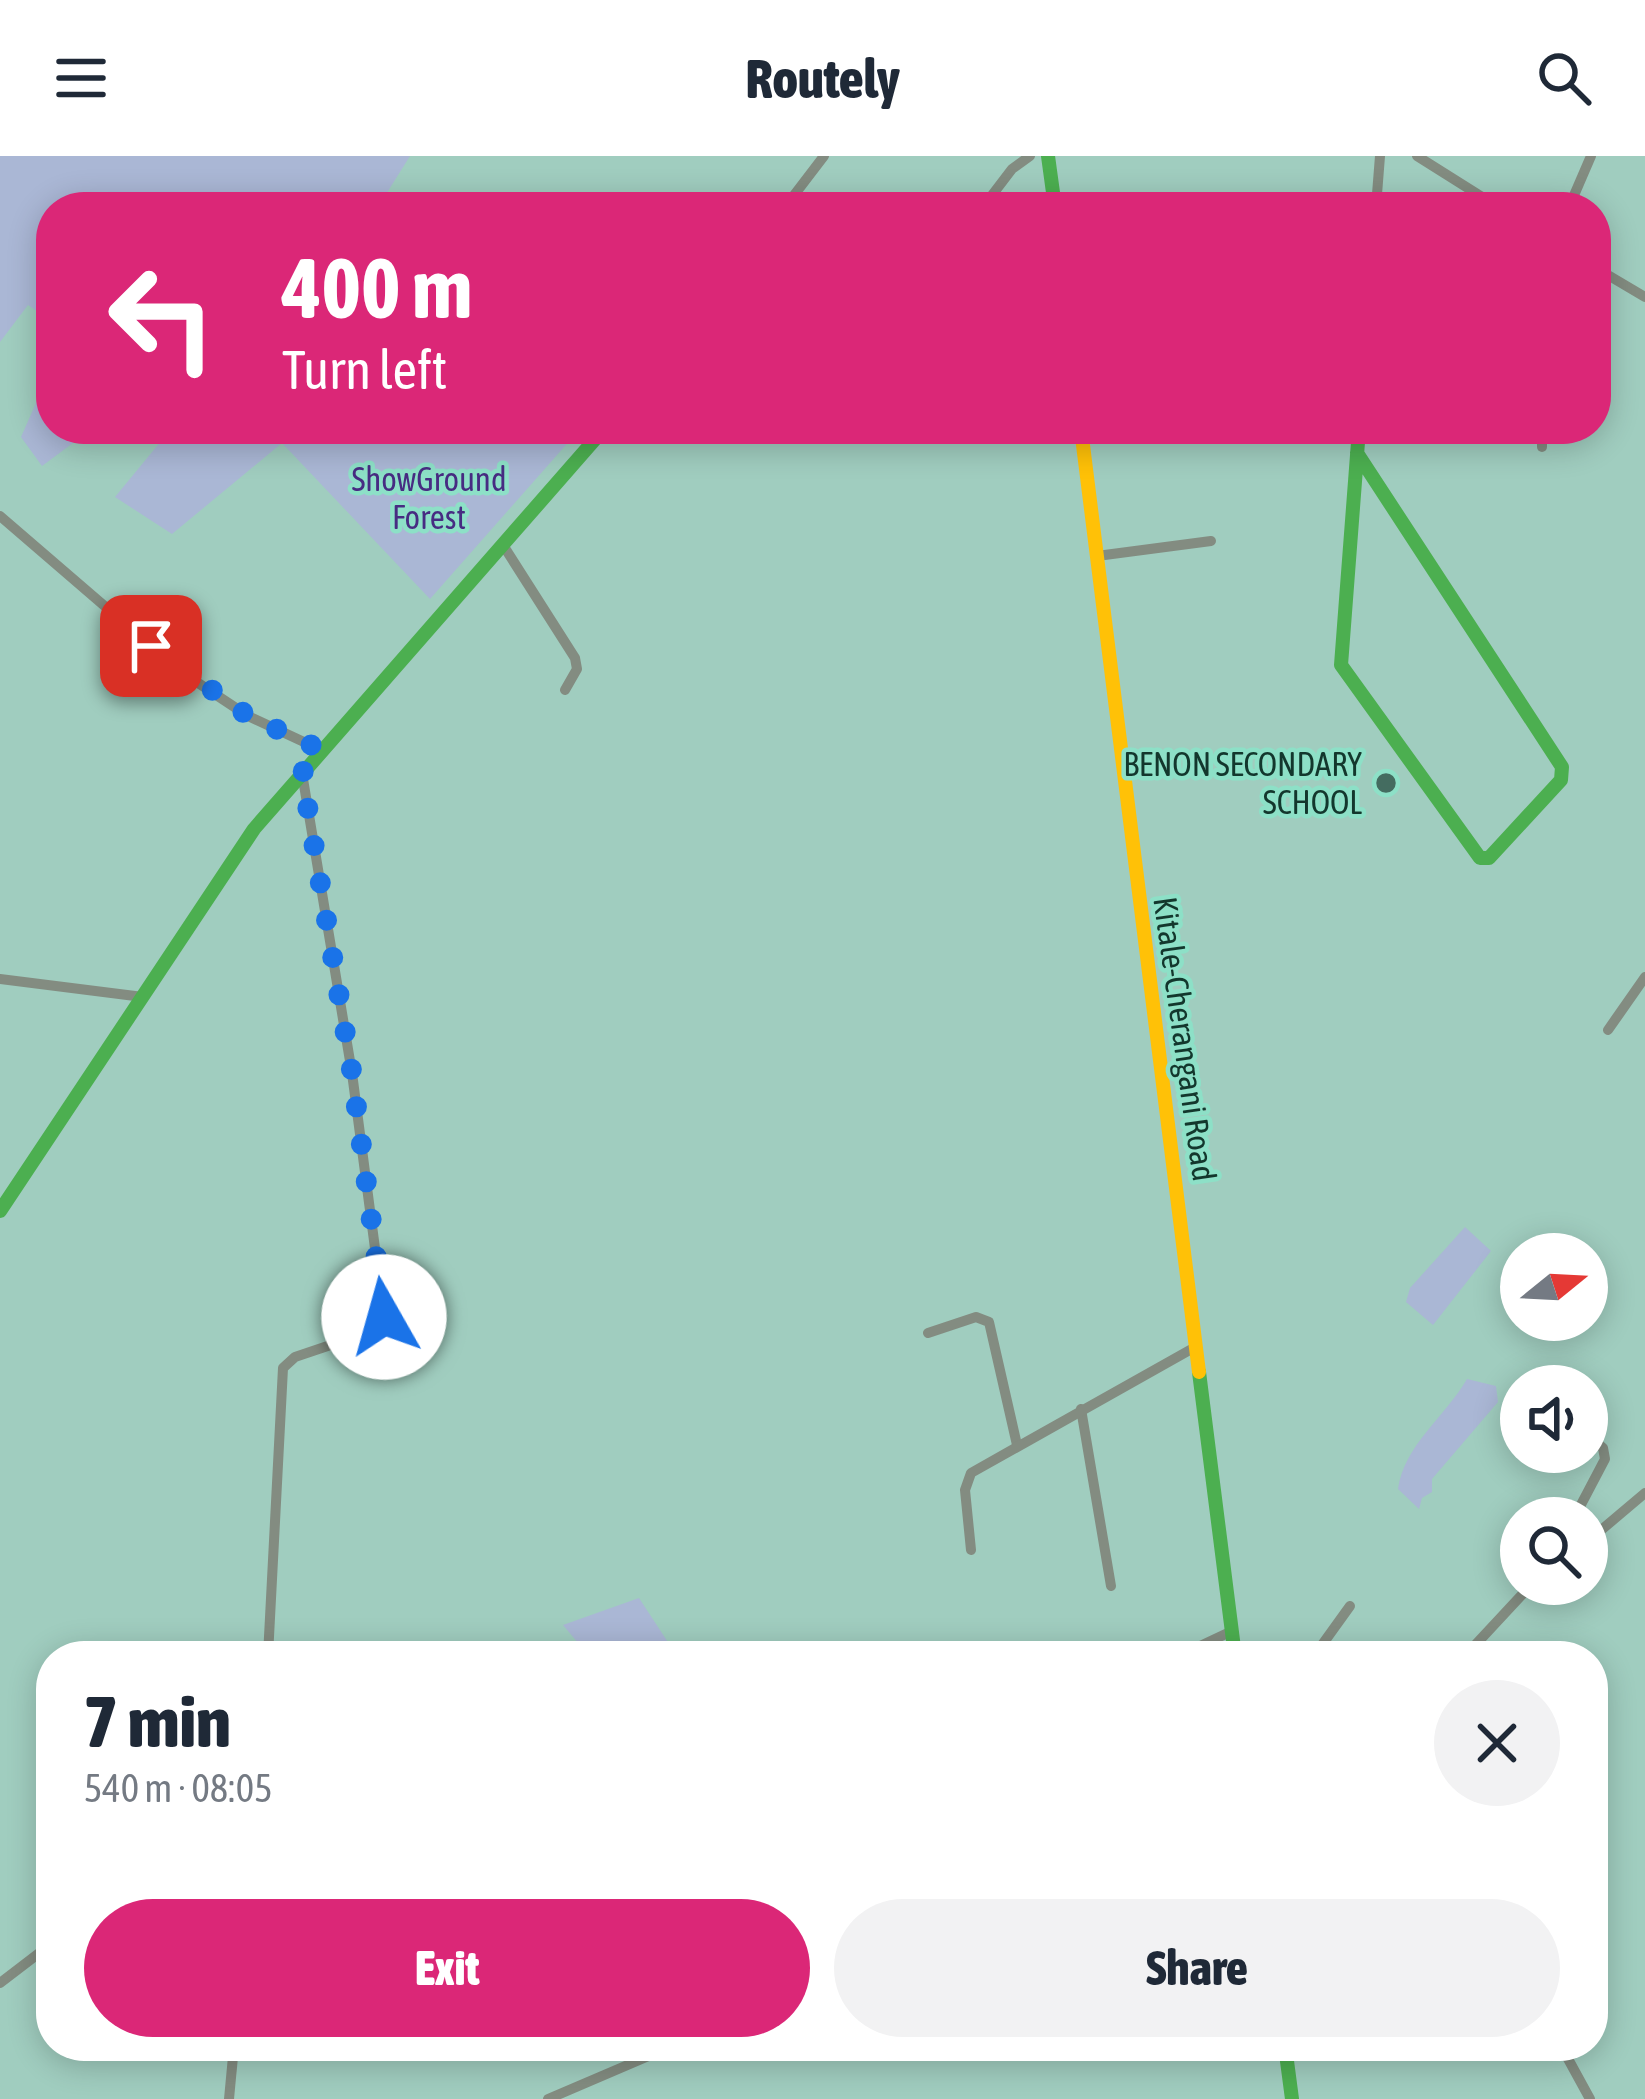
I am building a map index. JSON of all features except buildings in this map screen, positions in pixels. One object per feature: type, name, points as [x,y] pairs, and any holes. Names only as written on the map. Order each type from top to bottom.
[{"type":"street","points":[[796,192],[824,156]]},
{"type":"street","points":[[994,192],[1012,169],[1030,156]]},
{"type":"street","points":[[1048,156],[1053,192]]},
{"type":"street","points":[[1377,192],[1380,156]]},
{"type":"street","points":[[1417,156],[1474,192]]},
{"type":"street","points":[[1575,192],[1591,156]]},
{"type":"street","points":[[1611,277],[1645,297]]},
{"type":"street","points":[[0,1211],[229,862],[320,749],[591,444]]},
{"type":"street","name":"Kitale-Cherangani Road","points":[[1083,444],[1233,1641]]},
{"type":"street","points":[[1357,453],[1562,767],[1562,780],[1489,858],[1480,858],[1341,664],[1357,453],[1358,444]]},
{"type":"street","points":[[0,516],[180,671],[248,716],[320,749]]},
{"type":"street","points":[[1097,556],[1211,541]]},
{"type":"street","points":[[503,545],[575,658],[578,669],[565,689]]},
{"type":"street","points":[[269,1641],[283,1368],[295,1357],[378,1329],[384,1317],[352,1073],[302,773]]},
{"type":"street","points":[[1608,1030],[1645,977]]},
{"type":"street","points":[[0,979],[143,998]]},
{"type":"street","points":[[928,1334],[976,1318],[989,1322],[1017,1444]]},
{"type":"street","points":[[970,1550],[968,1476],[1017,1444],[1197,1346]]},
{"type":"street","points":[[1081,1409],[1111,1586]]},
{"type":"street","points":[[1608,1524],[1645,1493]]},
{"type":"street","points":[[1479,1641],[1512,1605]]},
{"type":"street","points":[[1325,1641],[1351,1606]]},
{"type":"street","points":[[1210,1641],[1232,1630]]},
{"type":"street","points":[[0,1984],[36,1956]]},
{"type":"street","points":[[229,2099],[233,2061]]},
{"type":"street","points":[[548,2099],[637,2061]]},
{"type":"street","points":[[1287,2061],[1292,2099]]},
{"type":"street","points":[[1569,2061],[1590,2099]]},
{"type":"green space","points":[[0,156],[410,156],[387,192],[36,192],[36,311],[28,305],[0,342]]},
{"type":"green space","points":[[36,403],[36,444],[72,444],[42,466],[21,437]]},
{"type":"green space","name":"ShowGround Forest","points":[[159,444],[281,444],[172,534],[115,497]]},
{"type":"green space","name":"ShowGround Forest","points":[[283,444],[567,444],[430,599]]},
{"type":"green space","points":[[1465,1227],[1491,1251],[1433,1325],[1406,1302],[1410,1288]]},
{"type":"green space","points":[[1467,1379],[1496,1386],[1498,1402],[1432,1479],[1432,1492],[1422,1498],[1419,1509],[1398,1489],[1402,1473]]},
{"type":"green space","points":[[639,1598],[667,1641],[576,1641],[563,1625]]},
{"type":"traffic: fast","points":[[1048,156],[1053,192]]},
{"type":"traffic: fast","points":[[0,1211],[254,829],[591,444]]},
{"type":"traffic: fast","points":[[1357,453],[1358,444]]},
{"type":"traffic: fast","points":[[1357,453],[1562,767],[1561,780],[1489,858],[1480,858],[1341,665],[1357,453]]},
{"type":"traffic: fast","points":[[1199,1372],[1233,1641]]},
{"type":"traffic: fast","points":[[1287,2061],[1292,2099]]},
{"type":"traffic: slow","points":[[1083,444],[1199,1372]]},
{"type":"place","name":"BENON SECONDARY SCHOOL","points":[[1386,783]]},
{"type":"route","points":[[151,646],[248,716],[320,749],[302,773],[352,1073],[384,1317]]}]
